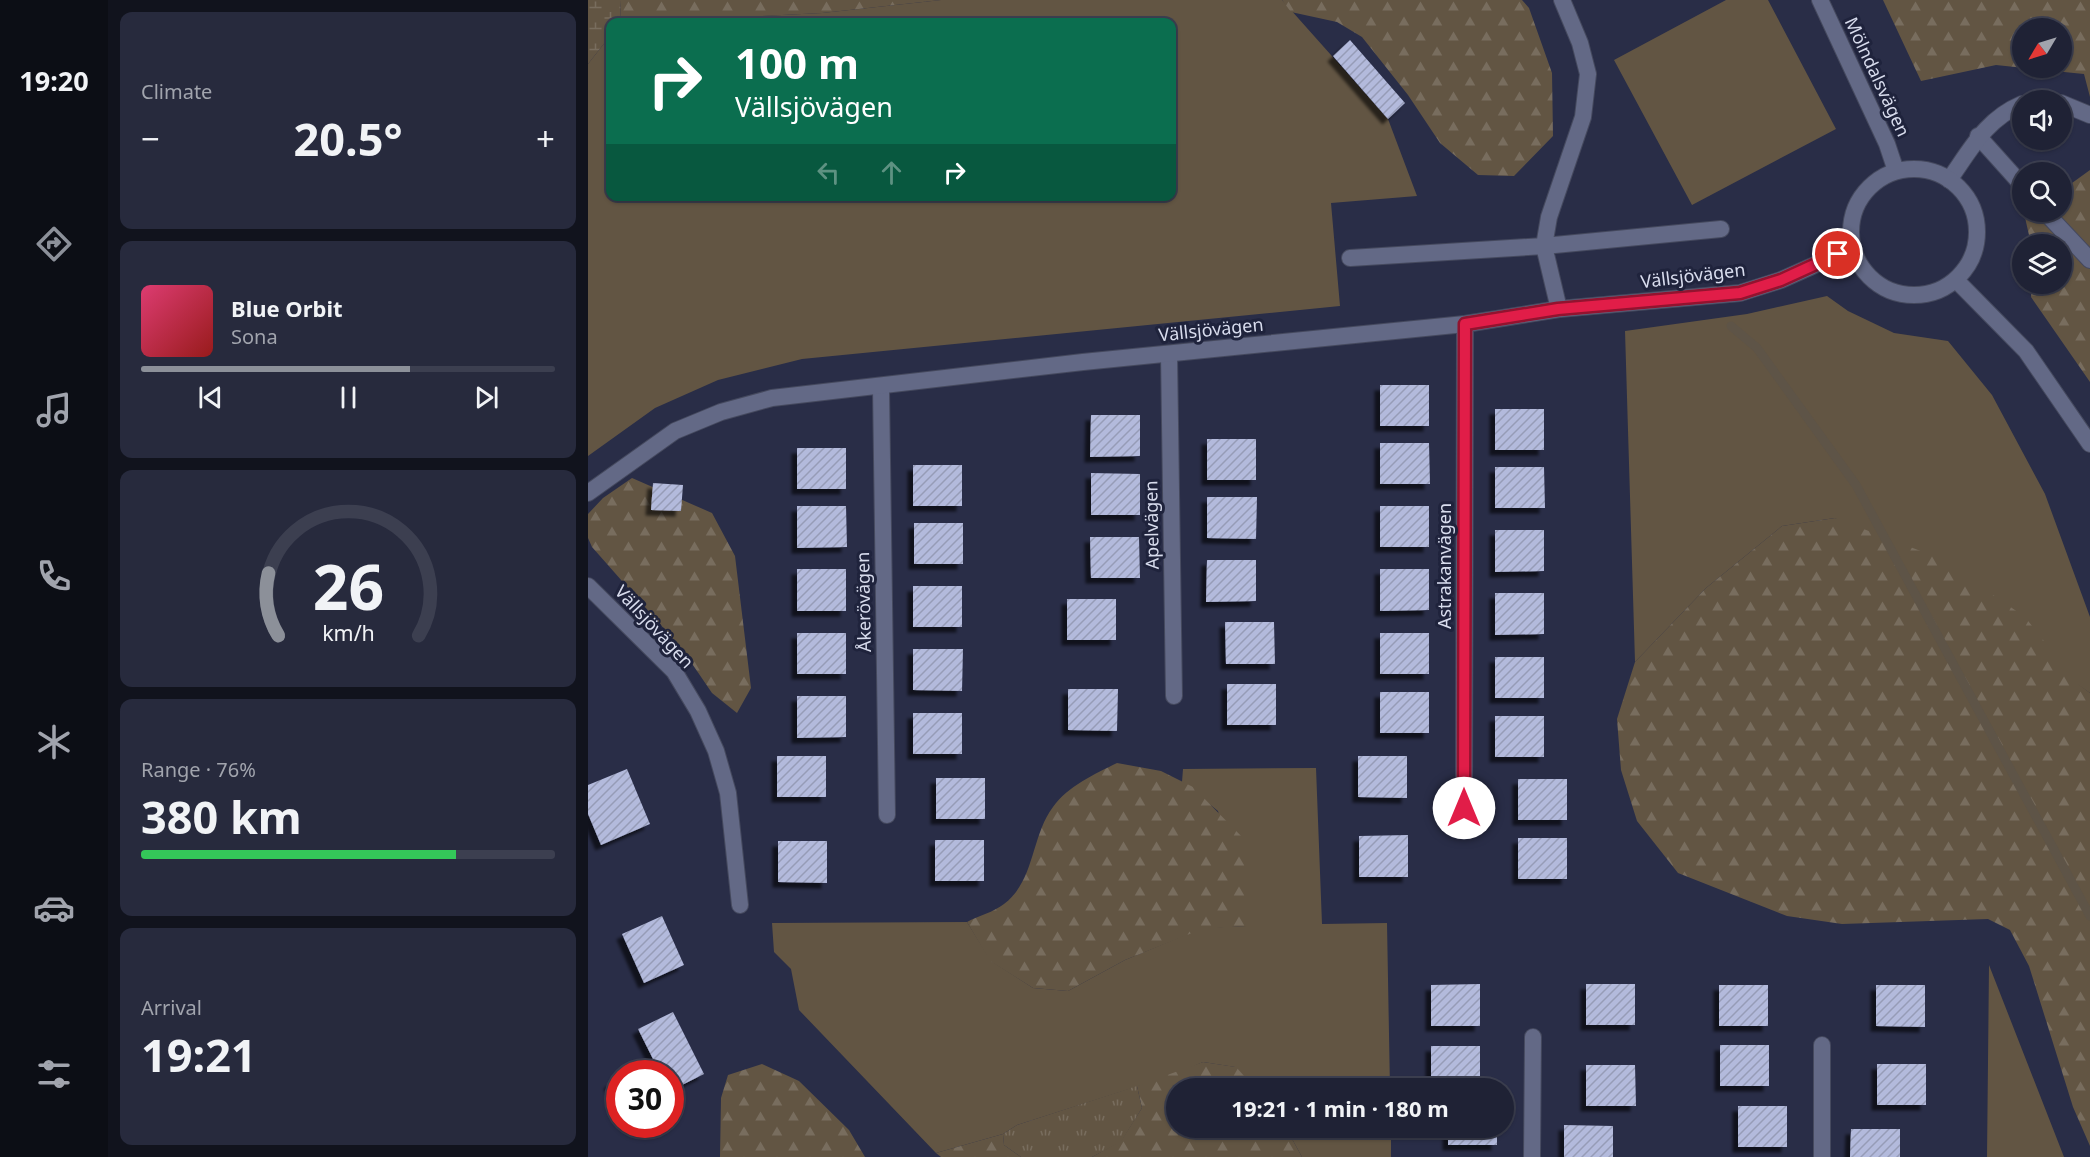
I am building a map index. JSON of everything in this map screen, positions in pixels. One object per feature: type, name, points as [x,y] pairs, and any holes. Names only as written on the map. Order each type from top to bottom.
[{"type":"street","points":[[1558,309],[1544,246],[1549,217],[1582,117],[1588,74],[1580,43],[1562,0]]},
{"type":"street","name":"Mölndalsvägen","points":[[1820,0],[1887,144],[1896,171]]},
{"type":"street","points":[[1949,180],[1978,136],[2005,111],[2012,108]]},
{"type":"street","points":[[2072,108],[2090,115]]},
{"type":"street","points":[[1978,136],[2012,175]]},
{"type":"street","points":[[1924,169],[1949,180],[1969,201],[1978,228],[1973,256],[1956,280],[1932,293],[1914,296],[1895,293],[1879,285],[1865,273],[1853,248],[1851,226],[1856,206],[1877,181],[1896,171],[1924,169]]},
{"type":"street","points":[[2054,222],[2090,260]]},
{"type":"street","points":[[1350,258],[1544,246],[1721,229]]},
{"type":"street","name":"Vällsjövägen","points":[[588,493],[675,431],[721,412],[772,398],[1465,324],[1558,309],[1740,293],[1781,280],[1853,248]]},
{"type":"street","points":[[1956,280],[2026,351],[2090,444]]},
{"type":"street","name":"Astrakanvägen","points":[[1464,808],[1465,324]]},
{"type":"street","name":"Apelvägen","points":[[1169,354],[1174,696]]},
{"type":"street","name":"Åkerövägen","points":[[881,388],[886,815]]},
{"type":"street","name":"Vällsjövägen","points":[[588,586],[674,671],[698,711],[716,751],[728,793],[740,905]]},
{"type":"street","points":[[1532,1157],[1533,1037]]},
{"type":"street","points":[[1822,1045],[1822,1157]]},
{"type":"green space","points":[[588,0],[620,0],[621,18],[606,18],[606,41],[588,64]]},
{"type":"green space","points":[[620,0],[941,0],[822,13],[723,18],[621,18]]},
{"type":"green space","points":[[941,0],[1282,0],[1388,119],[1417,196],[1331,203],[1340,306],[802,359],[718,380],[655,408],[588,456],[588,64],[606,41],[606,201],[1176,201],[1176,18],[723,18],[822,13]]},
{"type":"green space","points":[[1282,0],[1522,0],[1529,8],[1552,73],[1553,136],[1514,176],[1478,175],[1440,143],[1408,95],[1362,37],[1337,22],[1291,12]]},
{"type":"green space","points":[[1726,0],[1768,0],[1836,129],[1692,205],[1614,60]]},
{"type":"green space","points":[[1883,0],[2090,0],[2090,97],[2084,74],[2072,73],[2072,18],[2012,18],[2012,67],[1996,65],[1921,81]]},
{"type":"green space","points":[[2090,170],[2090,382],[2031,297],[2031,294],[2072,294],[2072,234],[2029,234],[2026,222],[2072,222],[2072,183]]},
{"type":"green space","points":[[1827,296],[1848,311],[1894,333],[1948,341],[1992,395],[2045,494],[2090,617],[2090,693],[1835,518],[1782,526],[1706,588],[1635,662],[1625,331],[1747,314]]},
{"type":"green space","points":[[632,478],[712,513],[735,556],[751,688],[737,713],[712,693],[682,649],[592,547],[588,538],[588,514],[603,498]]},
{"type":"green space","points":[[1835,518],[1931,555],[1970,579],[2025,617],[2078,684],[2090,693],[2090,1146],[2073,1107],[2029,966],[2010,930],[1988,919],[1842,924],[1787,916],[1678,873],[1637,821],[1621,770],[1617,719],[1635,662],[1706,588],[1782,526]]},
{"type":"green space","points":[[1117,763],[1161,771],[1193,787],[1245,840],[1246,926],[1202,929],[1125,960],[1068,991],[1033,988],[990,961],[967,922],[1000,907],[1014,894],[1027,871],[1040,831],[1059,800],[1082,781]]},
{"type":"green space","points":[[1316,768],[1322,924],[1387,923],[1390,1078],[1246,1078],[1235,1067],[1203,1062],[1173,1075],[1017,1125],[1003,1134],[936,1153],[799,1010],[791,969],[774,952],[772,923],[967,922],[991,961],[1033,988],[1068,991],[1125,960],[1202,928],[1246,926],[1218,811],[1182,782],[1183,769]]},
{"type":"green space","points":[[1989,965],[2064,1157],[1987,1157]]},
{"type":"green space","points":[[1203,1062],[1236,1067],[1246,1078],[1166,1078],[1166,1138],[1292,1138],[1302,1157],[1092,1157],[1121,1141],[1142,1108],[1137,1086]]},
{"type":"green space","points":[[762,1064],[799,1081],[849,1130],[865,1157],[720,1157],[721,1098],[728,1075]]},
{"type":"green space","points":[[1137,1086],[1142,1108],[1121,1142],[1092,1157],[1021,1157],[1004,1145],[1003,1134],[1017,1125]]},
{"type":"green space","points":[[1003,1134],[1004,1145],[1021,1157],[941,1157],[936,1153]]},
{"type":"green space","points":[[1292,1138],[1391,1138],[1391,1157],[1302,1157]]},
{"type":"building","points":[[1350,40],[1405,103],[1388,119],[1333,56]]},
{"type":"building","points":[[1380,385],[1429,385],[1429,426],[1380,426]]},
{"type":"building","points":[[1495,409],[1544,409],[1544,450],[1495,450]]},
{"type":"building","points":[[1091,415],[1140,415],[1140,456],[1090,457]]},
{"type":"building","points":[[1207,439],[1256,439],[1256,480],[1207,480]]},
{"type":"building","points":[[1380,443],[1429,443],[1430,484],[1380,484]]},
{"type":"building","points":[[797,448],[846,448],[846,489],[797,489]]},
{"type":"building","points":[[913,465],[962,465],[962,506],[913,506]]},
{"type":"building","points":[[1495,467],[1544,467],[1545,508],[1495,508]]},
{"type":"building","points":[[1091,473],[1140,474],[1140,515],[1091,515]]},
{"type":"building","points":[[653,483],[683,485],[681,511],[651,510]]},
{"type":"building","points":[[1207,497],[1257,497],[1256,539],[1207,538]]},
{"type":"building","points":[[797,506],[846,506],[847,547],[797,548]]},
{"type":"building","points":[[1380,506],[1429,506],[1429,547],[1380,547]]},
{"type":"building","points":[[914,523],[963,523],[963,564],[914,564]]},
{"type":"building","points":[[1495,530],[1544,530],[1544,571],[1495,572]]},
{"type":"building","points":[[1090,537],[1139,537],[1140,578],[1091,578]]},
{"type":"building","points":[[1207,560],[1256,560],[1256,601],[1206,602]]},
{"type":"building","points":[[797,569],[846,569],[846,611],[797,611]]},
{"type":"building","points":[[1380,569],[1429,569],[1429,610],[1380,611]]},
{"type":"building","points":[[913,586],[962,586],[962,627],[913,627]]},
{"type":"building","points":[[1495,593],[1544,593],[1544,634],[1495,635]]},
{"type":"building","points":[[1067,599],[1116,599],[1116,640],[1067,640]]},
{"type":"building","points":[[1225,622],[1274,622],[1275,664],[1226,664]]},
{"type":"building","points":[[797,633],[846,633],[846,674],[797,674]]},
{"type":"building","points":[[1380,633],[1429,633],[1429,674],[1380,674]]},
{"type":"building","points":[[913,649],[963,649],[962,691],[913,690]]},
{"type":"building","points":[[1495,657],[1544,657],[1544,698],[1495,698]]},
{"type":"building","points":[[1227,684],[1276,684],[1276,725],[1227,725]]},
{"type":"building","points":[[1068,689],[1118,689],[1117,731],[1068,730]]},
{"type":"building","points":[[1380,692],[1429,692],[1429,733],[1380,733]]},
{"type":"building","points":[[797,696],[846,696],[846,737],[797,738]]},
{"type":"building","points":[[913,713],[962,713],[962,754],[913,754]]},
{"type":"building","points":[[1495,716],[1544,716],[1544,757],[1495,757]]},
{"type":"building","points":[[777,756],[826,756],[826,797],[777,797]]},
{"type":"building","points":[[1358,756],[1407,756],[1407,798],[1358,797]]},
{"type":"building","points":[[627,769],[650,824],[601,845],[588,814],[588,785]]},
{"type":"building","points":[[936,778],[985,778],[985,819],[936,819]]},
{"type":"building","points":[[1518,779],[1567,779],[1567,820],[1518,820]]},
{"type":"building","points":[[1408,835],[1408,877],[1359,877],[1359,836]]},
{"type":"building","points":[[1518,838],[1567,838],[1567,879],[1518,879]]},
{"type":"building","points":[[935,840],[984,840],[984,881],[935,881]]},
{"type":"building","points":[[778,841],[827,841],[827,883],[778,882]]},
{"type":"building","points":[[662,916],[684,965],[644,983],[622,934]]},
{"type":"building","points":[[1480,984],[1480,1026],[1431,1026],[1431,985]]},
{"type":"building","points":[[1586,984],[1635,984],[1635,1025],[1586,1025]]},
{"type":"building","points":[[1719,985],[1768,985],[1768,1026],[1719,1026]]},
{"type":"building","points":[[1876,985],[1925,985],[1925,1027],[1876,1026]]},
{"type":"building","points":[[673,1012],[704,1074],[684,1084],[684,1060],[654,1060],[638,1029]]},
{"type":"building","points":[[1720,1045],[1769,1045],[1769,1086],[1720,1086]]},
{"type":"building","points":[[1431,1046],[1480,1046],[1480,1078],[1431,1078]]},
{"type":"building","points":[[1877,1064],[1926,1064],[1926,1105],[1877,1105]]},
{"type":"building","points":[[1586,1065],[1635,1065],[1636,1106],[1586,1106]]},
{"type":"building","points":[[1738,1106],[1787,1106],[1787,1147],[1738,1147]]},
{"type":"building","points":[[1564,1125],[1613,1126],[1613,1157],[1564,1157]]},
{"type":"building","points":[[1851,1129],[1900,1129],[1900,1157],[1850,1157]]},
{"type":"building","points":[[1448,1138],[1497,1138],[1497,1145],[1448,1145]]},
{"type":"waterway","points":[[1731,326],[1757,348],[1856,485],[2090,916]]},
{"type":"route","points":[[1464,808],[1465,324],[1558,309],[1740,293],[1781,280],[1838,254]]}]
